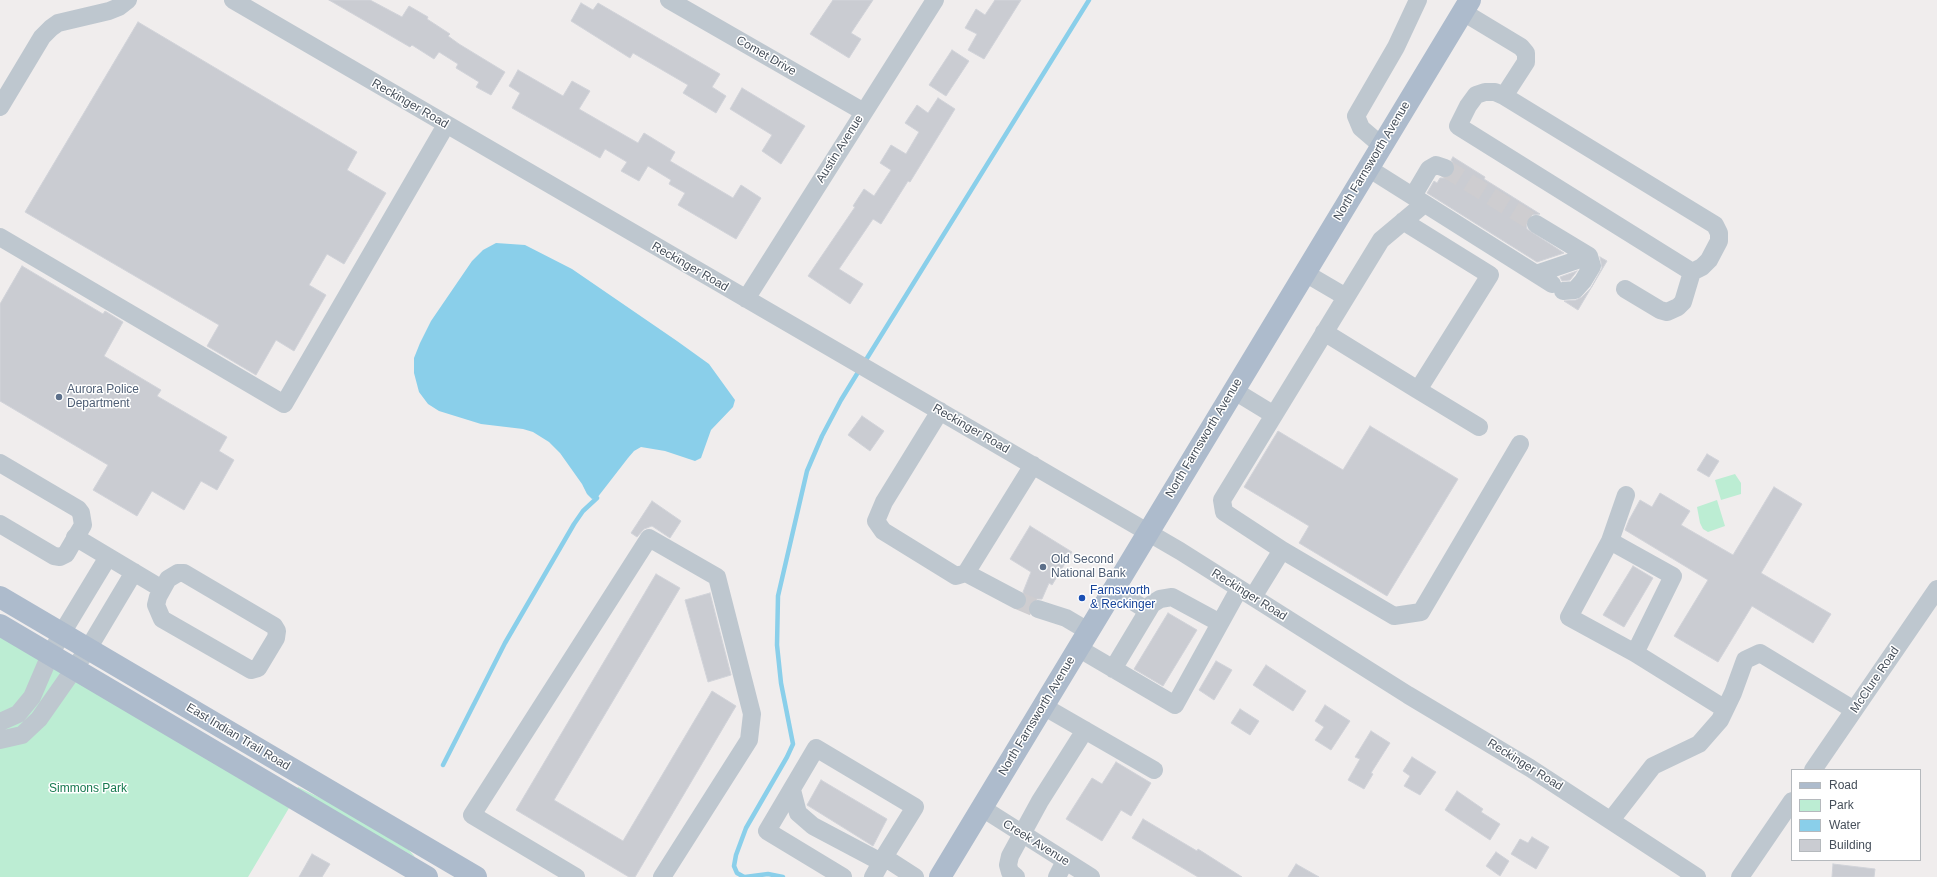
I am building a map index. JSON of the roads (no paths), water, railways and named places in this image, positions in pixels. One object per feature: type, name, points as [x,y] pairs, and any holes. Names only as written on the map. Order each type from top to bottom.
[{"type":"main road","name":"North Farnsworth Avenue","points":[[940,877],[1466,6]]},
{"type":"main road","name":"East Indian Trail Road","points":[[0,597],[476,877]]},
{"type":"main road","name":"East Indian Trail Road","points":[[0,625],[427,877]]},
{"type":"street","points":[[0,107],[42,37],[51,28],[58,23],[109,11],[119,7],[128,0]]},
{"type":"street","name":"Reckinger Road","points":[[233,0],[1147,532],[1408,695],[1530,768],[1697,877]]},
{"type":"street","name":"Comet Drive","points":[[669,0],[864,112]]},
{"type":"street","name":"Austin Avenue","points":[[746,299],[935,0]]},
{"type":"street","points":[[1382,146],[1361,128],[1356,116],[1396,47],[1418,0]]},
{"type":"street","points":[[1466,6],[1521,47],[1526,53],[1526,62],[1504,96]]},
{"type":"street","points":[[1625,289],[1652,306],[1667,312],[1678,307],[1683,302],[1692,272],[1702,267],[1715,251],[1719,241],[1719,233],[1715,225],[1504,96],[1496,92],[1485,92],[1476,95],[1468,106],[1458,126],[1692,272]]},
{"type":"street","points":[[0,237],[284,404],[446,125]]},
{"type":"street","points":[[1445,168],[1436,164],[1429,169],[1418,200],[1403,221],[1381,240],[1222,500],[1224,512],[1282,550],[1394,616],[1421,612],[1520,444]]},
{"type":"street","points":[[1368,168],[1558,287],[1576,290],[1592,266],[1588,256],[1536,224]]},
{"type":"street","points":[[1403,221],[1490,275]]},
{"type":"street","points":[[1418,390],[1504,253]]},
{"type":"street","points":[[1536,274],[1588,256]]},
{"type":"street","points":[[1305,273],[1346,297]]},
{"type":"street","points":[[1324,332],[1479,427]]},
{"type":"street","points":[[1233,390],[1274,415]]},
{"type":"street","points":[[940,411],[884,502],[876,521],[883,531],[956,576],[966,573],[1033,465]]},
{"type":"street","points":[[0,463],[78,509],[81,513],[83,525],[66,554],[60,557],[54,556],[0,524]]},
{"type":"street","points":[[1626,495],[1610,541],[1570,617],[1635,653],[1725,709]]},
{"type":"street","points":[[75,537],[162,589]]},
{"type":"street","points":[[564,874],[472,815],[649,538],[717,577],[752,714],[748,740],[662,877]]},
{"type":"street","points":[[1610,541],[1673,576],[1635,653]]},
{"type":"street","points":[[1038,609],[1066,618],[1083,640],[1113,669],[1174,705],[1220,623],[1282,550]]},
{"type":"street","points":[[0,722],[18,714],[32,698],[50,655],[108,557]]},
{"type":"street","points":[[0,740],[22,734],[30,729],[39,719],[88,650],[134,572]]},
{"type":"street","points":[[184,573],[274,626],[277,631],[276,638],[258,668],[251,670],[162,619],[156,605],[162,589],[172,575],[184,573]]},
{"type":"street","points":[[966,573],[1017,600]]},
{"type":"street","points":[[1114,589],[1148,611]]},
{"type":"street","name":"McClure Road","points":[[1814,769],[1937,589]]},
{"type":"street","points":[[1113,669],[1152,604],[1160,599],[1172,597],[1220,623]]},
{"type":"street","points":[[1610,820],[1653,766],[1700,744],[1720,720],[1745,660],[1760,653],[1854,710]]},
{"type":"street","points":[[1043,706],[1154,770]]},
{"type":"street","points":[[1016,877],[1010,872],[1008,865],[1010,856],[1040,801],[1085,730]]},
{"type":"street","points":[[843,877],[767,831],[816,748],[915,807],[879,866]]},
{"type":"street","points":[[792,790],[798,813],[813,826],[879,866],[915,877]]},
{"type":"street","points":[[1740,877],[1791,802]]},
{"type":"street","name":"Creek Avenue","points":[[982,808],[1091,877]]},
{"type":"street","points":[[1057,877],[1065,861]]},
{"type":"water","points":[[496,243],[525,245],[572,269],[709,364],[735,400],[733,407],[711,430],[701,458],[695,461],[665,451],[641,447],[634,451],[597,498],[592,499],[587,494],[582,484],[560,453],[549,442],[533,432],[523,429],[481,424],[439,411],[428,404],[419,392],[414,373],[414,358],[420,343],[431,321],[472,261],[483,250]]},
{"type":"waterway","points":[[864,363],[1089,0]]},
{"type":"waterway","points":[[744,877],[737,873],[734,866],[736,855],[746,828],[793,744],[781,683],[777,645],[778,596],[807,471],[822,436],[841,400],[860,369]]},
{"type":"waterway","points":[[443,765],[505,643],[574,524],[583,511],[597,498]]},
{"type":"waterway","points":[[745,877],[768,874],[783,877]]},
{"type":"tunnel","points":[[1445,168],[1536,224]]},
{"type":"tunnel","points":[[1017,600],[1038,609]]},
{"type":"place","name":"Aurora Police Department","points":[[59,397]]},
{"type":"place","name":"Old Second National Bank","points":[[1043,567]]},
{"type":"place","name":"Farnsworth & Reckinger","points":[[1082,598]]},
{"type":"park label","name":"Simmons Park","points":[[88,789]]}]
